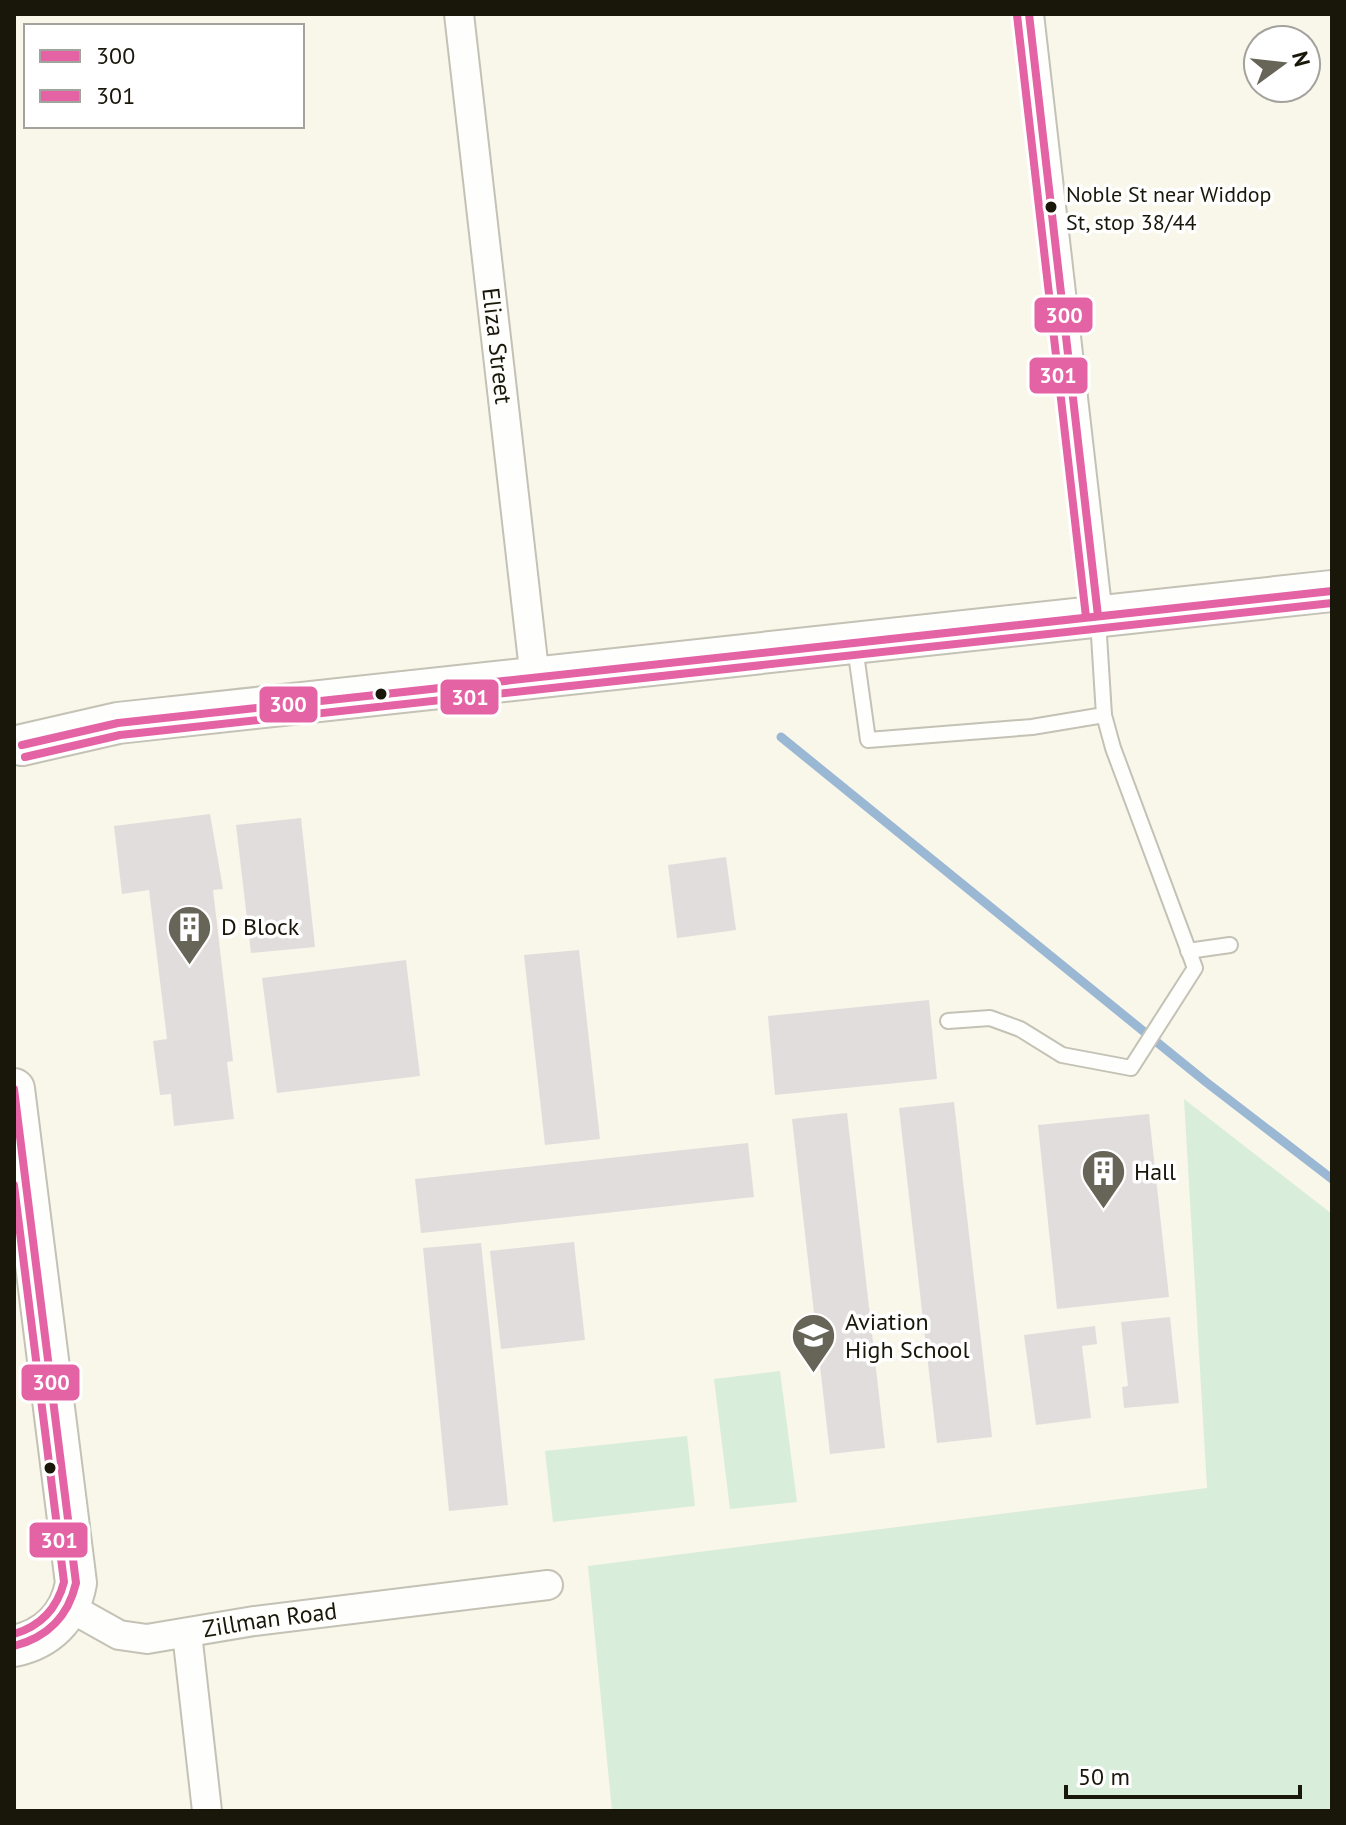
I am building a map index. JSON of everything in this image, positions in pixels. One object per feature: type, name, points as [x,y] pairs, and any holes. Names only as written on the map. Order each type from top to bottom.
[{"type":"street","name":"Eliza Street","points":[[459,14],[535,679]]},
{"type":"street","points":[[1029,14],[1098,616]]},
{"type":"street","points":[[17,750],[118,723],[1332,591]]},
{"type":"street","points":[[14,1089],[76,1573],[69,1607],[47,1633],[14,1646]]},
{"type":"street","name":"Zillman Road","points":[[69,1607],[100,1626],[134,1638],[548,1585]]},
{"type":"street","points":[[187,1633],[207,1811]]},
{"type":"lane","points":[[948,1021],[990,1018],[1020,1029],[1062,1055],[1131,1068],[1195,968],[1113,748],[1104,715],[1098,616]]},
{"type":"lane","points":[[855,644],[868,740],[1032,727],[1104,715]]},
{"type":"lane","points":[[1188,951],[1230,945]]},
{"type":"green space","points":[[1184,1099],[1332,1214],[1332,1811],[612,1811],[588,1566],[1207,1488]]},
{"type":"green space","points":[[780,1371],[797,1502],[730,1509],[714,1379]]},
{"type":"green space","points":[[687,1436],[695,1506],[553,1522],[545,1451]]},
{"type":"building","name":"D Block","points":[[210,814],[223,889],[213,890],[233,1061],[227,1062],[234,1119],[174,1126],[171,1094],[160,1095],[153,1041],[167,1039],[149,890],[122,894],[114,826]]},
{"type":"building","points":[[301,818],[315,947],[251,953],[236,825]]},
{"type":"building","points":[[726,857],[736,930],[677,938],[668,865]]},
{"type":"building","points":[[579,950],[600,1139],[545,1145],[524,955]]},
{"type":"building","points":[[406,960],[420,1076],[277,1093],[262,978]]},
{"type":"building","points":[[929,1000],[937,1079],[775,1095],[768,1016]]},
{"type":"building","points":[[954,1102],[992,1437],[937,1443],[899,1108]]},
{"type":"building","points":[[847,1113],[885,1448],[830,1454],[792,1119]]},
{"type":"building","name":"Hall","points":[[1149,1114],[1169,1297],[1057,1309],[1038,1125]]},
{"type":"building","points":[[748,1143],[754,1197],[421,1233],[415,1179]]},
{"type":"building","points":[[574,1242],[585,1340],[501,1349],[490,1251]]},
{"type":"building","points":[[481,1243],[508,1505],[449,1511],[423,1248]]},
{"type":"building","points":[[1170,1317],[1179,1403],[1124,1408],[1122,1387],[1128,1386],[1121,1322]]},
{"type":"building","points":[[1095,1326],[1097,1344],[1082,1346],[1091,1418],[1036,1425],[1024,1335]]},
{"type":"waterway","points":[[781,737],[1206,1082],[1332,1179]]},
{"type":"transit line","name":"300","points":[[1029,14],[1098,616]]},
{"type":"transit line","name":"301","points":[[1017,15],[1086,617]]},
{"type":"transit line","name":"300","points":[[22,745],[118,723],[1332,591]]},
{"type":"transit line","name":"301","points":[[25,757],[120,735],[1332,603]]},
{"type":"transit line","name":"300","points":[[14,1089],[76,1583],[68,1606],[55,1624],[37,1637],[14,1646]]},
{"type":"transit line","name":"301","points":[[14,1185],[64,1582],[57,1600],[46,1615],[14,1634]]},
{"type":"place","name":"Noble St near Widdop St, stop 38/44","points":[[1051,207]]},
{"type":"place","name":"D Block","points":[[190,966]]},
{"type":"place","name":"Hall","points":[[1103,1211]]},
{"type":"place","name":"Aviation High School","points":[[814,1375]]}]
